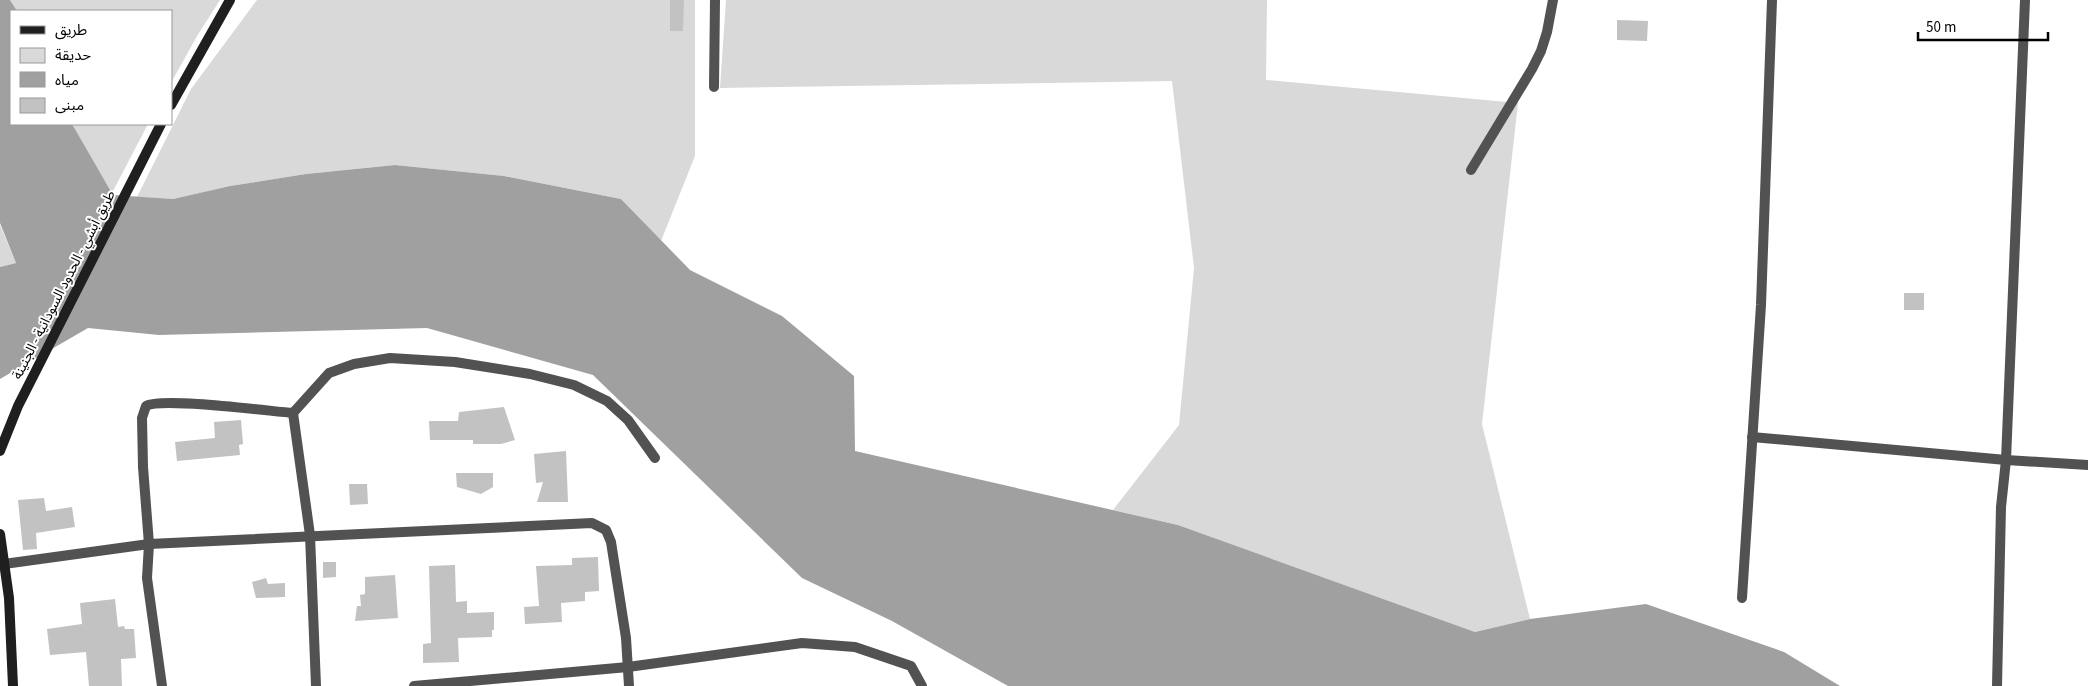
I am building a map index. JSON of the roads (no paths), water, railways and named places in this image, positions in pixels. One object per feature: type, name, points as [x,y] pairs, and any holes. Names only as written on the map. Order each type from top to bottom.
[{"type":"main road","points":[[172,102],[230,0]]},
{"type":"main road","name":"طريق أبشي - الحدود السودانية - الجنينة","points":[[0,451],[18,406],[161,125]]},
{"type":"main road","points":[[0,534],[9,598],[13,686]]},
{"type":"street","points":[[714,87],[715,0]]},
{"type":"street","points":[[1471,170],[1535,63],[1547,32],[1553,0]]},
{"type":"street","points":[[1742,598],[1760,305],[1772,0]]},
{"type":"street","points":[[1997,686],[2001,507],[2006,460],[2025,0]]},
{"type":"street","points":[[316,686],[310,535],[293,413],[329,373],[354,364],[390,358],[455,362],[530,374],[574,385],[607,401],[628,420],[655,458]]},
{"type":"street","points":[[162,686],[148,588],[148,544],[142,418],[146,406],[159,402],[293,413]]},
{"type":"street","points":[[1752,437],[2006,460],[2088,465]]},
{"type":"street","points":[[4,564],[148,544],[592,523],[606,530],[611,542],[626,638],[629,686]]},
{"type":"street","points":[[414,686],[628,667],[802,643],[855,647],[912,666],[922,686]]},
{"type":"water","points":[[0,0],[10,0],[16,10],[10,10],[10,125],[73,125],[113,195],[173,199],[230,186],[306,174],[395,165],[504,176],[621,199],[690,270],[782,316],[854,376],[855,451],[1178,525],[1475,632],[1530,619],[1646,604],[1784,652],[1840,686],[1008,686],[892,621],[802,578],[593,375],[427,328],[159,335],[88,328],[0,379],[0,267],[16,263],[0,223]]}]
